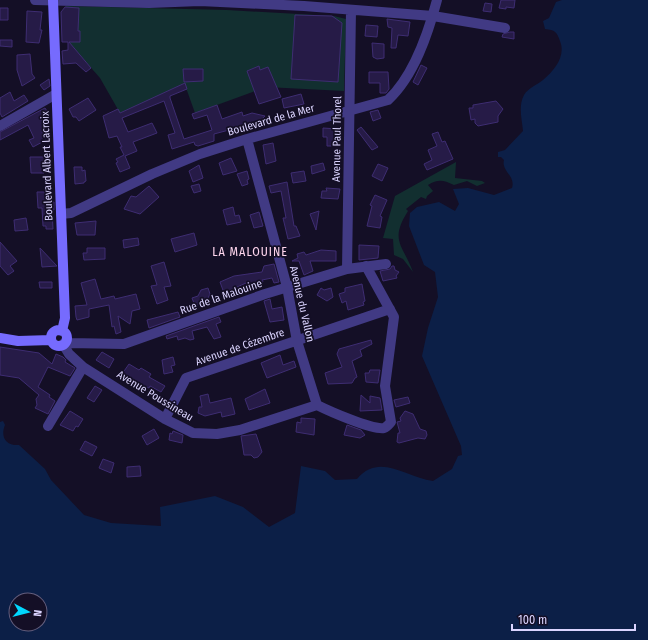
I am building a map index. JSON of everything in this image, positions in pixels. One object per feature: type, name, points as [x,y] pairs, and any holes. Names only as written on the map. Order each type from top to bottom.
[{"type":"street","points":[[35,0],[94,0],[149,3],[304,3],[351,10],[433,16],[505,28]]},
{"type":"street","name":"Boulevard de la Mer","points":[[61,214],[71,213],[166,168],[247,139],[388,100],[394,94],[414,61],[433,16],[438,0]]},
{"type":"street","name":"Boulevard Albert Lacroix","points":[[53,1],[65,318],[62,331]]},
{"type":"street","name":"Avenue Paul Thorel","points":[[347,269],[351,10]]},
{"type":"street","points":[[0,126],[56,94]]},
{"type":"street","name":"Avenue du Vallon","points":[[247,139],[287,287],[298,341],[317,405]]},
{"type":"street","name":"Rue de la Malouine","points":[[64,343],[124,344],[287,287],[347,269],[386,264]]},
{"type":"street","points":[[317,405],[333,413],[375,427],[384,428],[389,425],[391,417],[385,386],[394,317],[384,302],[366,266]]},
{"type":"street","name":"Avenue de Cézembre","points":[[165,419],[186,378],[390,309]]},
{"type":"street","points":[[0,338],[18,341],[51,340],[57,345],[64,343],[66,334],[62,331],[55,331],[51,340]]},
{"type":"street","name":"Avenue Poussineau","points":[[64,343],[69,354],[83,367],[165,419],[193,432],[217,434],[240,430],[317,405]]},
{"type":"street","points":[[48,426],[83,367]]},
{"type":"green space","points":[[66,6],[227,10],[334,16],[346,19],[344,91],[266,87],[195,113],[185,85],[120,113],[100,78],[64,37],[62,37],[61,12]]},
{"type":"green space","points":[[456,162],[455,178],[482,181],[485,183],[477,186],[467,181],[454,185],[444,181],[438,181],[428,185],[433,191],[427,196],[426,199],[421,197],[406,209],[408,211],[399,229],[399,236],[402,249],[413,272],[403,259],[394,255],[393,239],[383,238],[395,196]]},
{"type":"water","points":[[562,0],[648,0],[648,640],[0,640],[0,422],[3,421],[5,425],[3,433],[5,440],[11,444],[19,445],[45,469],[51,480],[84,515],[111,523],[161,526],[160,507],[215,496],[243,507],[269,527],[295,513],[301,466],[325,471],[335,480],[357,479],[366,471],[384,467],[433,481],[452,469],[458,456],[462,455],[461,446],[422,356],[428,328],[438,297],[435,272],[424,265],[409,226],[410,213],[417,207],[439,202],[455,211],[459,204],[453,189],[468,188],[494,195],[512,188],[512,180],[505,167],[504,160],[501,157],[498,157],[498,152],[505,150],[523,131],[521,118],[522,99],[528,90],[552,72],[562,52],[558,35],[551,30],[545,29],[543,21],[549,18],[556,2]]},
{"type":"building","points":[[501,0],[515,0],[514,8],[499,8]]},
{"type":"building","points":[[485,3],[492,4],[491,12],[483,11]]},
{"type":"building","points":[[65,7],[79,8],[78,31],[80,31],[80,42],[69,42],[91,68],[86,72],[76,63],[63,64],[62,51],[68,50],[68,42],[62,42],[61,12]]},
{"type":"building","points":[[0,8],[8,8],[8,20],[0,20]]},
{"type":"building","points":[[27,11],[42,12],[40,30],[42,30],[39,43],[26,42]]},
{"type":"building","points":[[295,15],[332,16],[342,23],[338,82],[291,79]]},
{"type":"building","points":[[387,19],[410,22],[408,36],[398,35],[396,48],[391,48],[392,28],[388,27]]},
{"type":"building","points":[[366,25],[378,26],[377,37],[365,36]]},
{"type":"building","points":[[514,32],[514,39],[502,37],[503,34]]},
{"type":"building","points":[[0,40],[12,40],[12,47],[0,46]]},
{"type":"building","points":[[372,43],[384,44],[384,58],[377,59],[373,57]]},
{"type":"building","points":[[30,54],[32,74],[35,78],[22,86],[17,70],[17,55]]},
{"type":"building","points":[[421,65],[427,68],[418,85],[413,82]]},
{"type":"building","points":[[259,66],[260,70],[268,67],[281,97],[259,104],[247,71]]},
{"type":"building","points":[[183,69],[203,69],[203,81],[184,82]]},
{"type":"building","points":[[369,72],[388,72],[389,89],[386,93],[380,93],[380,83],[369,83]]},
{"type":"building","points":[[49,79],[50,86],[44,90],[40,85]]},
{"type":"building","points":[[185,83],[187,89],[170,96],[184,139],[212,130],[207,115],[194,119],[192,114],[217,105],[222,119],[242,112],[243,116],[252,113],[265,116],[259,122],[214,134],[214,141],[198,146],[195,145],[194,142],[172,149],[168,135],[175,133],[164,101],[122,118],[128,132],[152,123],[157,133],[133,142],[137,151],[125,156],[130,168],[120,172],[116,159],[124,155],[120,147],[122,147],[117,136],[109,138],[103,116],[118,109],[120,113]]},
{"type":"building","points":[[10,92],[14,101],[24,95],[28,101],[2,117],[0,113],[0,98]]},
{"type":"building","points":[[301,94],[304,104],[284,108],[282,99]]},
{"type":"building","points":[[88,98],[96,110],[79,121],[76,117],[73,117],[69,109]]},
{"type":"building","points":[[496,101],[503,109],[498,116],[498,122],[478,126],[475,123],[475,119],[471,120],[469,108],[473,108],[473,105]]},
{"type":"building","points":[[45,108],[49,114],[40,118],[46,129],[42,132],[46,140],[33,147],[29,140],[34,138],[28,125],[0,140],[0,132]]},
{"type":"building","points":[[378,110],[381,118],[373,121],[370,112]]},
{"type":"building","points":[[361,127],[378,147],[372,150],[357,130]]},
{"type":"building","points":[[323,128],[338,129],[337,146],[327,146],[327,137],[323,137]]},
{"type":"building","points":[[438,132],[442,142],[445,141],[453,159],[427,170],[424,164],[432,160],[428,150],[437,146],[432,134]]},
{"type":"building","points":[[273,143],[276,161],[266,164],[263,145]]},
{"type":"building","points":[[30,157],[45,157],[44,173],[31,173]]},
{"type":"building","points":[[231,158],[237,171],[223,175],[219,163]]},
{"type":"building","points":[[323,163],[325,170],[312,174],[311,166]]},
{"type":"building","points":[[378,164],[388,168],[382,181],[372,176]]},
{"type":"building","points":[[199,165],[203,178],[193,182],[189,171]]},
{"type":"building","points":[[74,167],[82,167],[82,171],[85,170],[86,181],[84,183],[75,184]]},
{"type":"building","points":[[247,171],[249,179],[247,180],[248,184],[242,186],[237,174]]},
{"type":"building","points":[[304,171],[306,181],[293,183],[291,173]]},
{"type":"building","points":[[287,182],[294,226],[296,226],[300,236],[288,239],[283,218],[286,218],[281,191],[271,193],[269,186]]},
{"type":"building","points":[[199,184],[201,191],[194,193],[191,186]]},
{"type":"building","points":[[149,186],[159,197],[140,214],[124,209],[131,196],[136,197]]},
{"type":"building","points":[[326,188],[340,189],[338,199],[321,198],[322,191],[327,191]]},
{"type":"building","points":[[37,192],[45,192],[48,202],[54,202],[54,210],[52,210],[53,229],[46,229],[46,226],[43,226],[42,208],[38,208]]},
{"type":"building","points":[[375,195],[387,200],[380,216],[382,217],[380,228],[367,226],[372,206],[370,205]]},
{"type":"building","points":[[233,207],[235,216],[239,215],[241,222],[227,225],[223,210]]},
{"type":"building","points":[[319,211],[316,230],[310,214]]},
{"type":"building","points":[[259,212],[263,226],[254,228],[250,215]]},
{"type":"building","points":[[26,218],[28,230],[15,231],[14,220]]},
{"type":"building","points":[[96,221],[95,235],[77,235],[75,223]]},
{"type":"building","points":[[194,233],[197,245],[175,252],[171,239]]},
{"type":"building","points":[[138,238],[139,245],[124,248],[123,240]]},
{"type":"building","points":[[0,242],[17,261],[10,266],[14,271],[8,275],[0,266]]},
{"type":"building","points":[[359,245],[379,246],[378,258],[359,260]]},
{"type":"building","points":[[40,248],[57,266],[42,267]]},
{"type":"building","points":[[87,248],[105,248],[105,259],[84,260],[83,253],[87,253]]},
{"type":"building","points":[[321,250],[336,251],[336,261],[310,261],[313,271],[304,275],[299,261],[292,261],[298,258],[297,254],[304,252],[306,255]]},
{"type":"building","points":[[164,262],[171,286],[164,287],[168,300],[157,304],[151,286],[157,285],[151,266]]},
{"type":"building","points":[[274,264],[279,282],[274,283],[272,278],[262,280],[263,282],[247,285],[246,283],[224,293],[220,282],[234,276],[262,272],[264,266]]},
{"type":"building","points":[[394,266],[395,270],[399,272],[396,276],[397,278],[383,281],[380,271],[390,269]]},
{"type":"building","points":[[95,279],[101,299],[114,296],[115,299],[136,294],[140,309],[132,311],[130,324],[118,316],[121,332],[116,334],[114,326],[112,327],[109,305],[89,309],[89,317],[77,320],[75,306],[87,305],[81,283]]},
{"type":"building","points":[[39,282],[52,282],[52,288],[40,288]]},
{"type":"building","points":[[362,284],[365,301],[363,302],[364,305],[348,310],[346,301],[342,303],[339,294],[345,292],[345,288]]},
{"type":"building","points":[[208,288],[210,294],[206,302],[195,306],[192,298],[198,296],[201,290]]},
{"type":"building","points":[[321,288],[324,290],[331,288],[333,297],[327,301],[317,295]]},
{"type":"building","points":[[270,299],[272,309],[282,307],[284,320],[270,322],[264,301]]},
{"type":"building","points":[[178,312],[180,317],[149,328],[147,320]]},
{"type":"building","points":[[219,317],[221,322],[216,324],[221,337],[214,339],[207,327],[192,331],[194,339],[190,340],[185,338],[178,340],[177,336],[167,339],[166,336]]},
{"type":"building","points":[[371,340],[372,344],[360,350],[362,356],[352,361],[357,377],[352,383],[328,384],[325,373],[342,367],[337,354],[339,349]]},
{"type":"building","points":[[0,347],[39,353],[52,364],[56,354],[63,357],[66,360],[65,362],[75,368],[70,376],[48,367],[38,387],[50,395],[49,397],[55,401],[48,414],[35,408],[37,405],[36,399],[39,395],[19,378],[0,375]]},
{"type":"building","points":[[102,352],[114,359],[109,368],[96,360]]},
{"type":"building","points":[[280,355],[283,365],[294,361],[296,367],[267,378],[261,363]]},
{"type":"building","points":[[173,357],[175,365],[171,366],[173,372],[164,374],[162,360]]},
{"type":"building","points":[[129,364],[139,370],[141,368],[151,374],[149,377],[165,386],[161,392],[150,386],[149,388],[144,386],[122,374]]},
{"type":"building","points":[[370,370],[380,370],[378,383],[366,382],[365,373],[369,373]]},
{"type":"building","points":[[95,386],[102,390],[94,402],[87,398]]},
{"type":"building","points":[[265,389],[270,403],[249,410],[245,399]]},
{"type":"building","points":[[208,394],[210,403],[231,398],[235,414],[222,417],[221,412],[205,416],[198,413],[199,407],[202,407],[200,396]]},
{"type":"building","points":[[361,395],[370,403],[370,396],[380,398],[382,410],[360,411]]},
{"type":"building","points":[[408,397],[410,403],[396,407],[394,400]]},
{"type":"building","points":[[70,411],[83,419],[78,427],[76,426],[73,431],[60,425]]},
{"type":"building","points":[[405,411],[413,414],[420,429],[426,431],[427,435],[425,439],[418,438],[399,443],[397,442],[398,433],[400,433],[397,422],[401,421],[400,418]]},
{"type":"building","points":[[301,418],[315,419],[314,435],[296,432],[297,422],[301,423]]},
{"type":"building","points":[[347,425],[361,430],[365,435],[360,438],[344,435]]},
{"type":"building","points":[[154,429],[159,438],[147,445],[142,436]]},
{"type":"building","points":[[173,431],[183,435],[182,443],[169,440],[170,433],[172,434]]},
{"type":"building","points":[[256,434],[262,452],[258,457],[254,458],[251,455],[244,455],[241,436]]},
{"type":"building","points":[[85,441],[97,447],[92,456],[80,450]]},
{"type":"building","points":[[103,459],[114,463],[111,473],[99,468]]},
{"type":"building","points":[[140,466],[141,476],[127,477],[127,467]]},
{"type":"district","name":"LA MALOUINE","points":[[250,252]]}]
